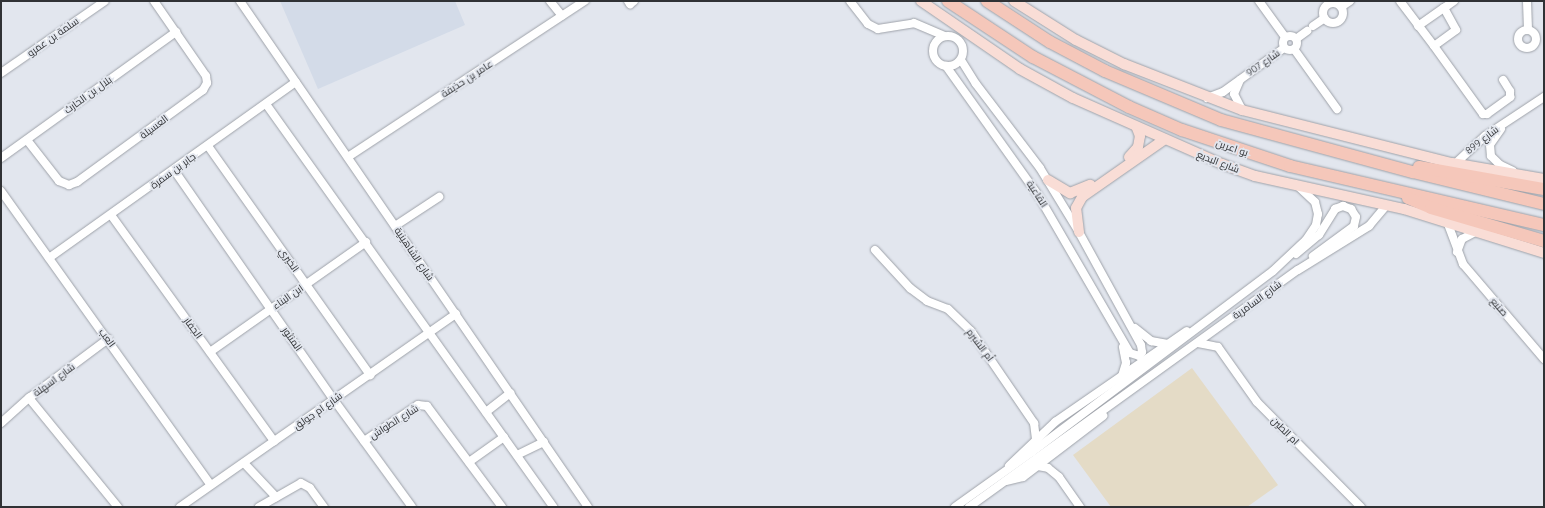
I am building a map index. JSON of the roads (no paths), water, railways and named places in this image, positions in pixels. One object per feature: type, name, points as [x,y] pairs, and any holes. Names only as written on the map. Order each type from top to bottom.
[{"type":"highway","name":"بو اعرين","points":[[948,1],[1033,57],[1165,123],[1266,159],[1395,191],[1544,225]]},
{"type":"highway","points":[[986,1],[1078,57],[1195,110],[1246,128],[1392,167],[1544,204]]},
{"type":"highway","points":[[1392,167],[1429,168],[1544,189]]},
{"type":"highway","points":[[1395,191],[1422,205],[1544,241]]},
{"type":"main road","name":"شارع البديع","points":[[921,1],[1020,69],[1073,98],[1137,128],[1222,164],[1296,185],[1386,206],[1544,253]]},
{"type":"main road","points":[[1014,1],[1076,40],[1124,64],[1207,98],[1242,110],[1456,163],[1517,172],[1544,179]]},
{"type":"main road","points":[[1048,180],[1067,192],[1076,192],[1086,188],[1137,151],[1140,136],[1137,128]]},
{"type":"main road","points":[[1079,232],[1076,208],[1082,197],[1165,140]]},
{"type":"street","name":"سلمة بن عمرو","points":[[1,72],[104,1]]},
{"type":"street","name":"العسيلة","points":[[27,140],[59,182],[69,185],[77,182],[203,90],[207,83],[206,76],[155,1]]},
{"type":"street","name":"شارع الشاهينية","points":[[240,1],[588,507]]},
{"type":"street","points":[[550,1],[562,16]]},
{"type":"street","name":"عامر بن حذيفة","points":[[348,157],[585,1]]},
{"type":"street","points":[[850,1],[868,24],[878,30],[910,24],[924,28],[944,36],[956,38],[961,42],[964,48],[961,60],[946,66],[935,59],[934,45],[924,28]]},
{"type":"street","points":[[1259,1],[1285,37]]},
{"type":"street","points":[[1341,7],[1350,1]]},
{"type":"street","points":[[1400,1],[1483,114],[1488,114],[1510,98],[1510,90],[1503,80]]},
{"type":"street","points":[[1418,26],[1454,1]]},
{"type":"street","points":[[1527,1],[1528,29]]},
{"type":"street","points":[[1334,3],[1341,7],[1343,14],[1339,21],[1331,22],[1325,18],[1324,10],[1326,6],[1334,3]]},
{"type":"street","points":[[1434,46],[1456,29],[1444,8]]},
{"type":"street","points":[[1325,18],[1296,39],[1294,49],[1337,109]]},
{"type":"street","name":"بلال بن الحارث","points":[[1,158],[176,32]]},
{"type":"street","points":[[934,45],[944,36]]},
{"type":"street","points":[[1285,37],[1291,36],[1296,39]]},
{"type":"street","points":[[1285,37],[1282,41],[1284,48],[1289,50],[1294,49]]},
{"type":"street","name":"شارع 907","points":[[1207,98],[1220,94],[1284,48]]},
{"type":"street","name":"القاعية","points":[[946,66],[1038,195],[1115,330],[1132,355],[1141,354],[1142,347],[1124,313],[1048,180],[976,84],[961,60]]},
{"type":"street","name":"شارع 907","points":[[1241,78],[1234,94],[1242,110]]},
{"type":"street","name":"جابر بن سمرة","points":[[49,258],[296,82]]},
{"type":"street","name":"شارع 899","points":[[1456,163],[1475,144],[1511,118],[1544,97]]},
{"type":"street","points":[[266,104],[366,242],[553,507]]},
{"type":"street","name":"شارع 899","points":[[1511,118],[1492,140],[1490,151],[1495,162],[1517,172]]},
{"type":"street","name":"الخيري","points":[[208,146],[370,375]]},
{"type":"street","name":"المنثور","points":[[174,170],[334,400],[412,507]]},
{"type":"street","name":"شارع السامرية","points":[[954,507],[1007,470],[1252,287],[1273,271],[1306,240],[1317,219],[1315,202],[1296,185]]},
{"type":"street","name":"العب","points":[[1,191],[212,485]]},
{"type":"street","points":[[395,226],[439,197]]},
{"type":"street","points":[[1273,271],[1316,239],[1335,209],[1343,206],[1351,209],[1356,217],[1354,226],[1317,253],[1306,265]]},
{"type":"street","name":"شارع السامرية","points":[[969,507],[1306,265],[1369,226],[1386,206]]},
{"type":"street","name":"الجفار","points":[[111,215],[274,441]]},
{"type":"street","name":"صنيع","points":[[1448,224],[1457,252],[1472,276],[1544,359]]},
{"type":"street","points":[[1457,252],[1462,238],[1475,232]]},
{"type":"street","name":"ابن البناء","points":[[210,352],[366,242]]},
{"type":"street","name":"أم الشبرم","points":[[875,250],[910,288],[927,301],[948,310],[971,331],[1034,423],[1036,438]]},
{"type":"street","name":"شارع السامرية","points":[[1007,470],[1012,461],[1049,427],[1121,378],[1239,292],[1252,287]]},
{"type":"street","name":"القاعية","points":[[1124,313],[1146,338],[1168,344]]},
{"type":"street","name":"شارع ام جولق","points":[[180,507],[456,314]]},
{"type":"street","points":[[1198,342],[1218,348],[1218,328]]},
{"type":"street","name":"القاعية","points":[[1115,330],[1125,355],[1126,368],[1121,378]]},
{"type":"street","name":"شارع اسهلة","points":[[1,423],[28,398],[108,339]]},
{"type":"street","name":"ام الطين","points":[[1218,348],[1257,402],[1361,507]]},
{"type":"street","points":[[486,412],[510,393]]},
{"type":"street","name":"شارع السامرية","points":[[1005,481],[1021,478],[1056,454],[1127,394]]},
{"type":"street","points":[[28,398],[118,507]]},
{"type":"street","name":"شارع الطواش","points":[[364,441],[422,405],[431,410],[502,507]]},
{"type":"street","points":[[1034,423],[1049,427]]},
{"type":"street","points":[[469,462],[504,437]]},
{"type":"street","points":[[516,455],[544,442]]},
{"type":"street","points":[[1056,454],[1054,462],[1059,477]]},
{"type":"street","points":[[252,457],[261,478]]},
{"type":"street","points":[[244,463],[261,478],[276,497]]},
{"type":"street","points":[[1038,466],[1048,468],[1059,477],[1080,507]]},
{"type":"street","points":[[259,507],[297,484],[304,484],[324,507]]}]
